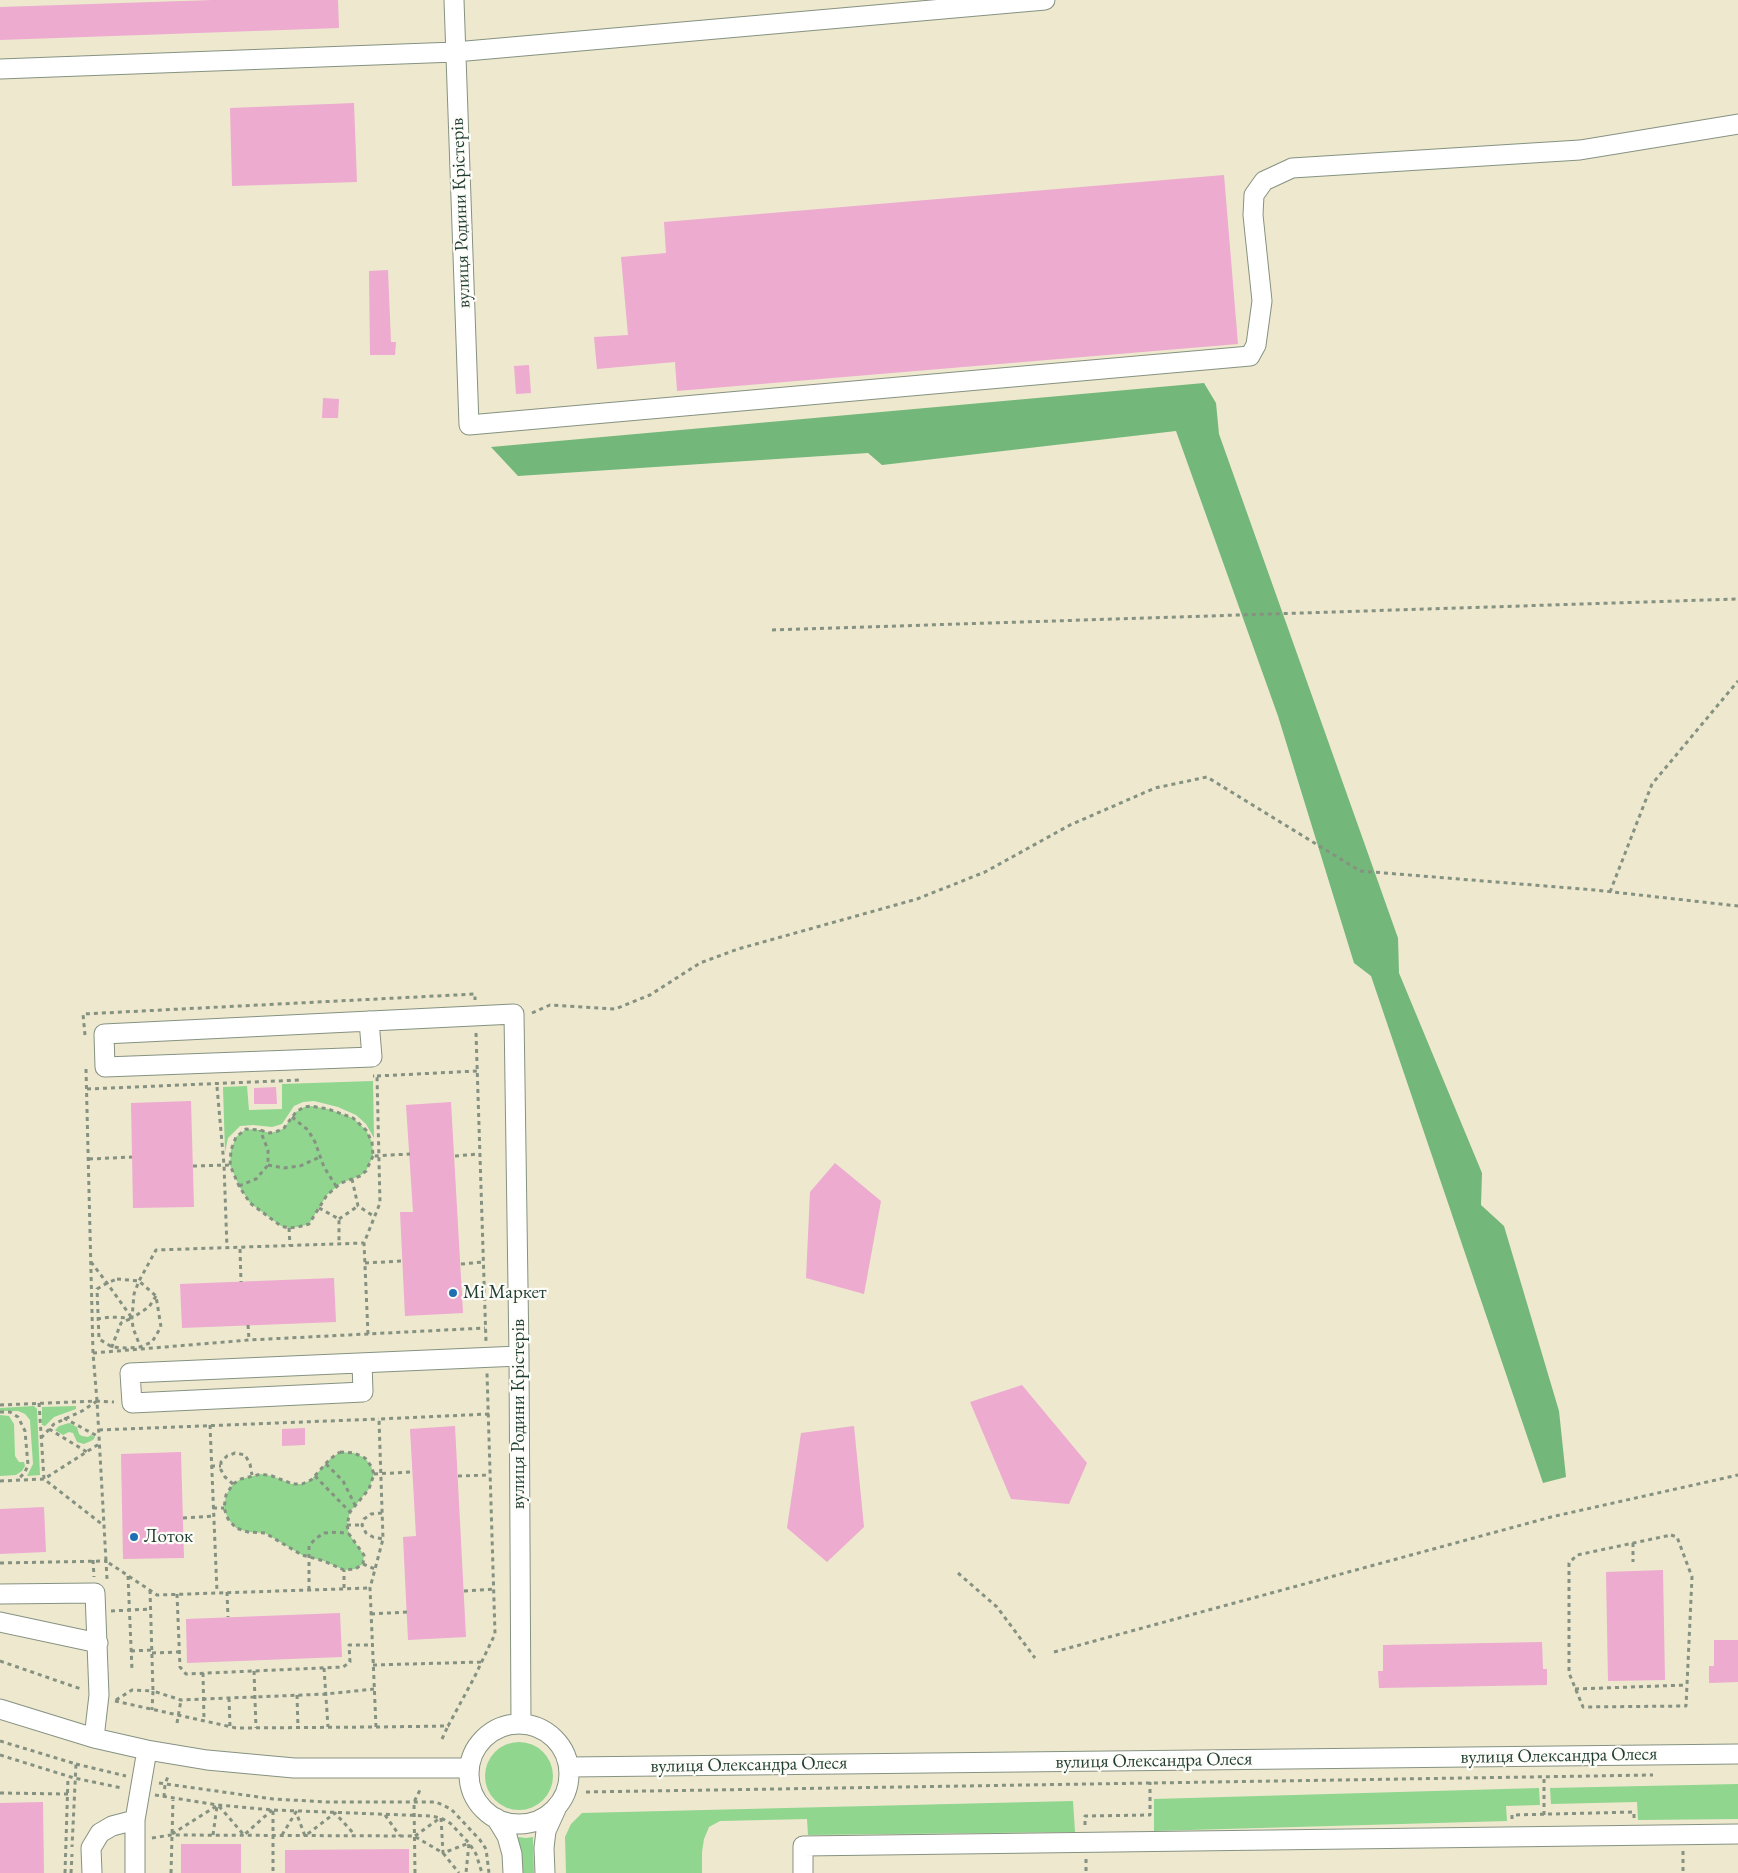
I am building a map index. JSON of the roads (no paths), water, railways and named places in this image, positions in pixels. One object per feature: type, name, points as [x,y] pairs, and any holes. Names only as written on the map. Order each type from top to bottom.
[{"type":"street","name":"вулиця Родини Крістерів","points":[[454,0],[469,425],[1250,356],[1256,345],[1262,301],[1253,215],[1254,195],[1264,181],[1292,168],[1580,150],[1738,124]]},
{"type":"street","points":[[0,69],[455,52],[1045,0]]},
{"type":"street","name":"вулиця Родини Крістерів","points":[[369,1021],[514,1014],[519,1356],[521,1724]]},
{"type":"street","points":[[369,1021],[372,1057],[105,1067],[104,1034],[369,1021]]},
{"type":"street","points":[[362,1363],[363,1392],[132,1403],[130,1373],[519,1356]]},
{"type":"street","points":[[0,1594],[95,1593],[98,1643],[108,1698],[94,1738]]},
{"type":"street","points":[[0,1622],[98,1643]]},
{"type":"street","points":[[0,1709],[94,1738],[147,1750],[207,1760],[294,1768],[469,1768]]},
{"type":"street","points":[[545,1873],[544,1848],[546,1831],[556,1808],[566,1792],[570,1775],[570,1767],[564,1750],[549,1733],[539,1728],[521,1724],[500,1728],[485,1737],[474,1751],[469,1768],[470,1785],[475,1798],[484,1810],[496,1818],[510,1823],[533,1822],[550,1814],[556,1808]]},
{"type":"street","points":[[135,1873],[135,1820],[147,1750]]},
{"type":"street","name":"вулиця Олександра Олеся","points":[[570,1767],[1738,1754]]},
{"type":"street","points":[[496,1818],[507,1836],[512,1854],[513,1873]]},
{"type":"street","points":[[92,1873],[91,1848],[100,1833],[112,1826],[135,1820]]},
{"type":"street","points":[[803,1873],[803,1846],[1738,1834]]},
{"type":"place","name":"Мі Маркет","points":[[453,1293]]},
{"type":"place","name":"Лоток","points":[[134,1537]]}]
